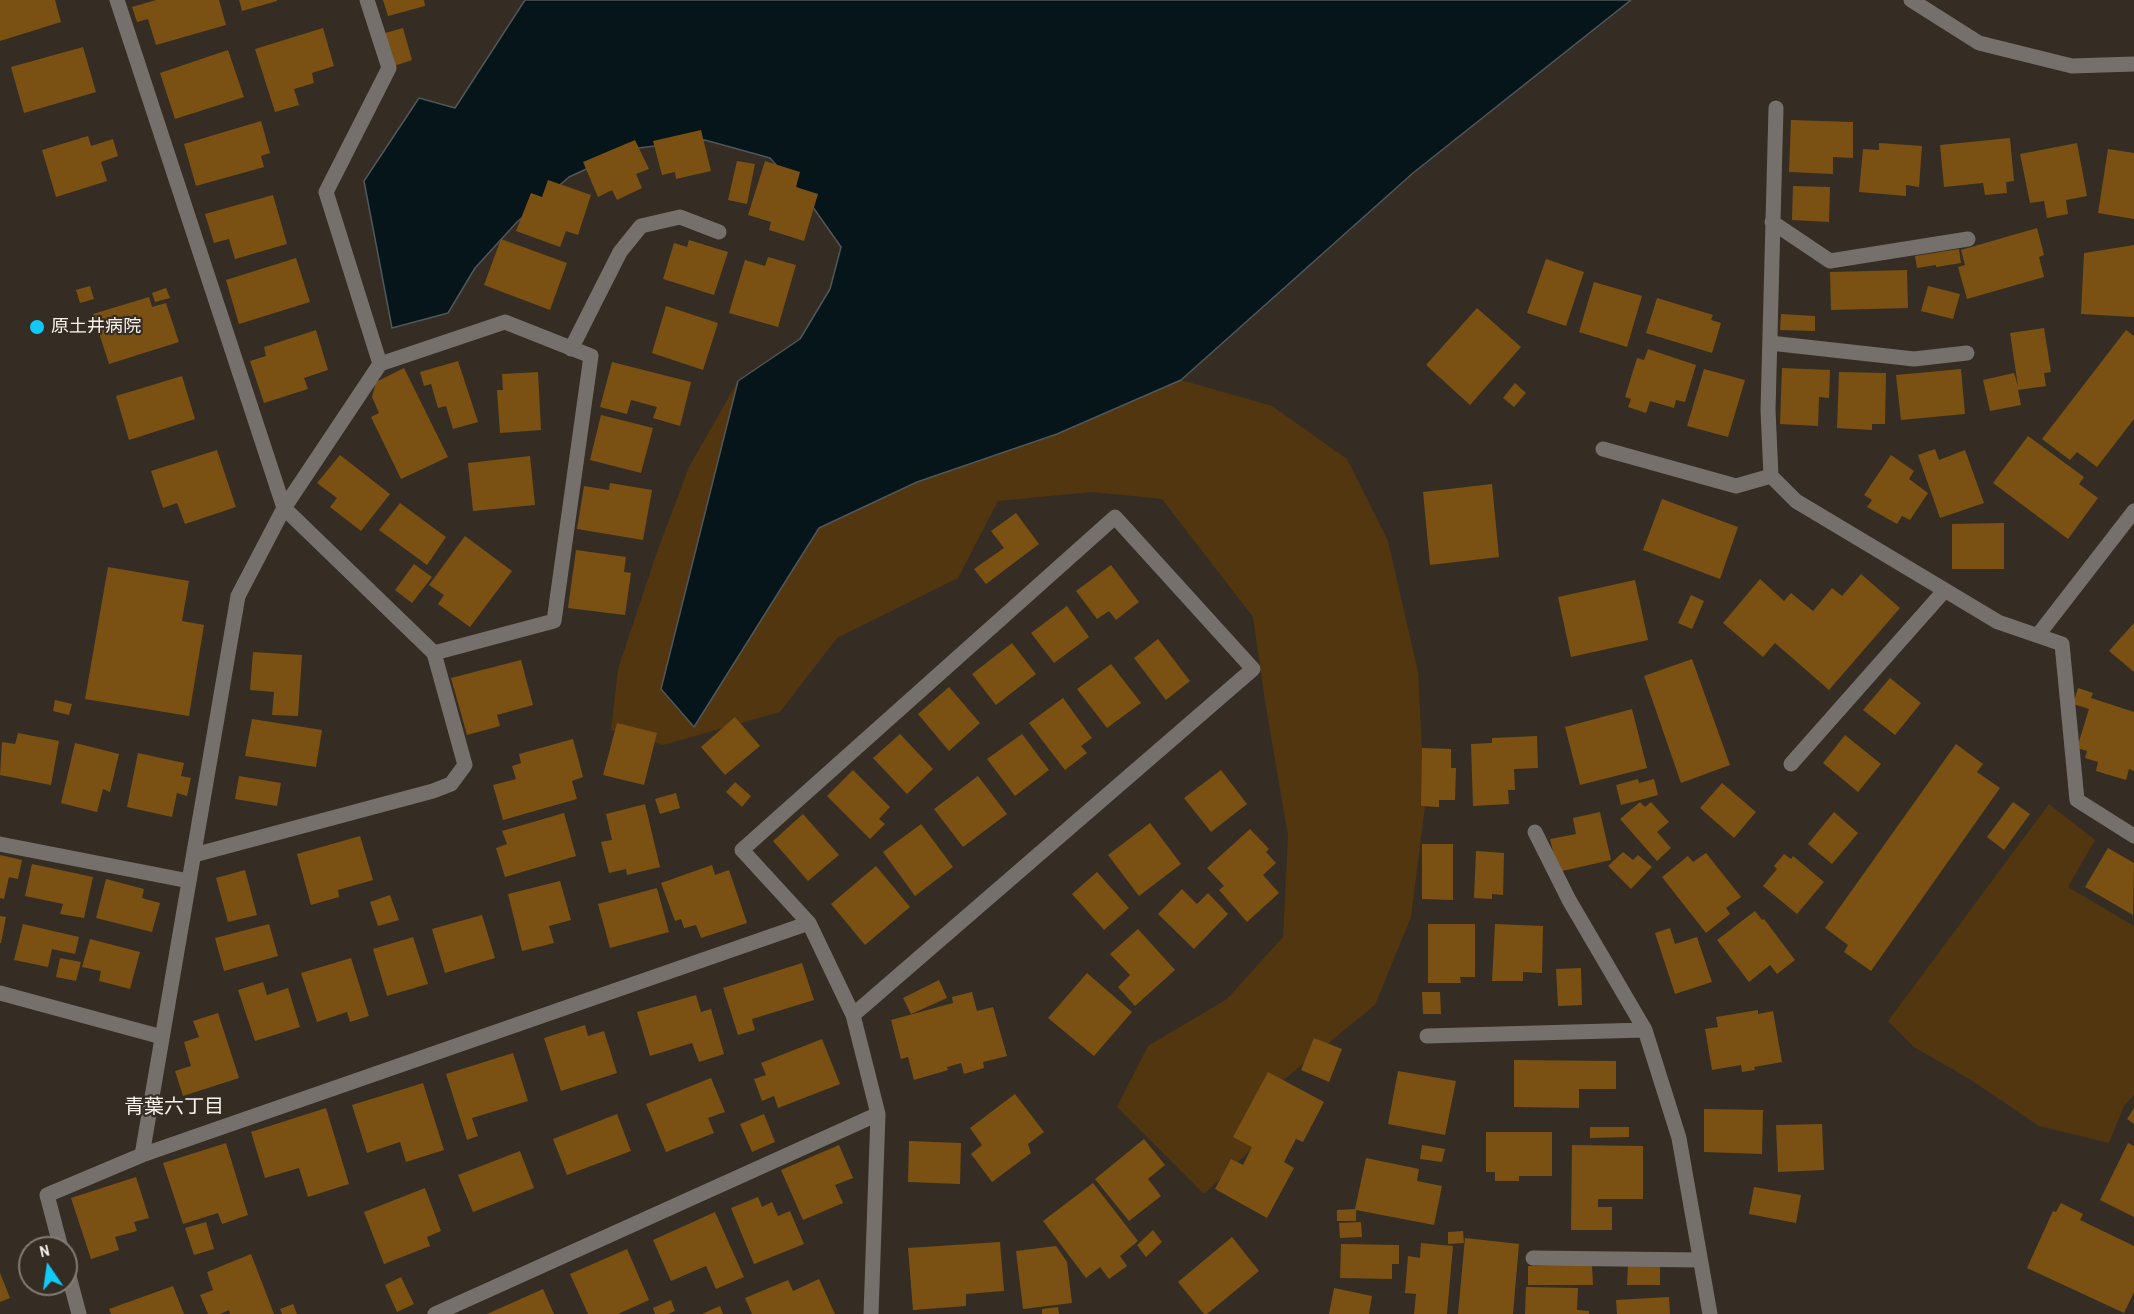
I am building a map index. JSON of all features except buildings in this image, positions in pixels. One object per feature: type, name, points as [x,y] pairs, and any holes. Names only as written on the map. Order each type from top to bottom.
[{"type":"street","points":[[117,0],[284,508],[434,653],[465,765],[451,784],[433,791],[194,855]]},
{"type":"street","points":[[367,0],[389,68],[326,192],[380,364]]},
{"type":"street","points":[[1911,0],[1979,43],[2072,66],[2134,64]]},
{"type":"street","points":[[1776,108],[1768,410],[1771,476],[1796,501],[1998,622],[2062,644],[2077,800],[2134,836]]},
{"type":"street","points":[[571,349],[620,252],[641,226],[680,216],[719,232]]},
{"type":"street","points":[[1772,222],[1830,261],[1968,239]]},
{"type":"street","points":[[142,1155],[238,596],[284,508],[380,364],[505,322],[591,356],[554,621],[434,653]]},
{"type":"street","points":[[1770,343],[1914,359],[1967,353]]},
{"type":"street","points":[[1603,449],[1736,486],[1771,476]]},
{"type":"street","points":[[2038,635],[2134,511]]},
{"type":"street","points":[[853,1015],[1253,669],[1115,517],[742,850],[809,923],[853,1015],[878,1114],[871,1314]]},
{"type":"street","points":[[1791,764],[1945,590]]},
{"type":"street","points":[[1535,832],[1569,900],[1645,1030],[1679,1138],[1710,1314]]},
{"type":"street","points":[[0,844],[189,881]]},
{"type":"street","points":[[59,1236],[47,1195],[142,1155],[809,923]]},
{"type":"street","points":[[0,993],[162,1037]]},
{"type":"street","points":[[1427,1036],[1645,1030]]},
{"type":"street","points":[[435,1314],[878,1114]]},
{"type":"street","points":[[1533,1258],[1700,1260]]},
{"type":"street","points":[[74,1296],[79,1314]]},
{"type":"shaded area","points":[[525,0],[1631,0],[1413,173],[1181,380],[1057,434],[917,482],[819,528],[694,727],[661,689],[738,381],[800,339],[830,289],[841,247],[810,203],[770,158],[705,140],[630,149],[569,177],[517,222],[475,268],[448,313],[392,328],[364,181],[419,98],[455,108]]},
{"type":"shaded area","points":[[1181,380],[1272,406],[1347,459],[1388,541],[1418,672],[1425,806],[1411,917],[1375,1005],[1282,1081],[1260,1141],[1204,1194],[1117,1107],[1148,1046],[1227,999],[1283,937],[1288,836],[1253,617],[1162,499],[1092,492],[998,501],[958,578],[837,638],[780,712],[663,745],[611,730],[618,669],[657,552],[689,467],[738,381],[668,658],[694,726],[819,528],[917,482],[1057,434]]},
{"type":"shaded area","points":[[2049,804],[2095,840],[2068,887],[2134,926],[2134,1095],[2124,1106],[2109,1143],[2039,1126],[1971,1080],[1914,1047],[1888,1021]]},
{"type":"place","name":"原土井病院","points":[[37,327]]},
{"type":"district","name":"青葉六丁目","points":[[174,1108]]}]
